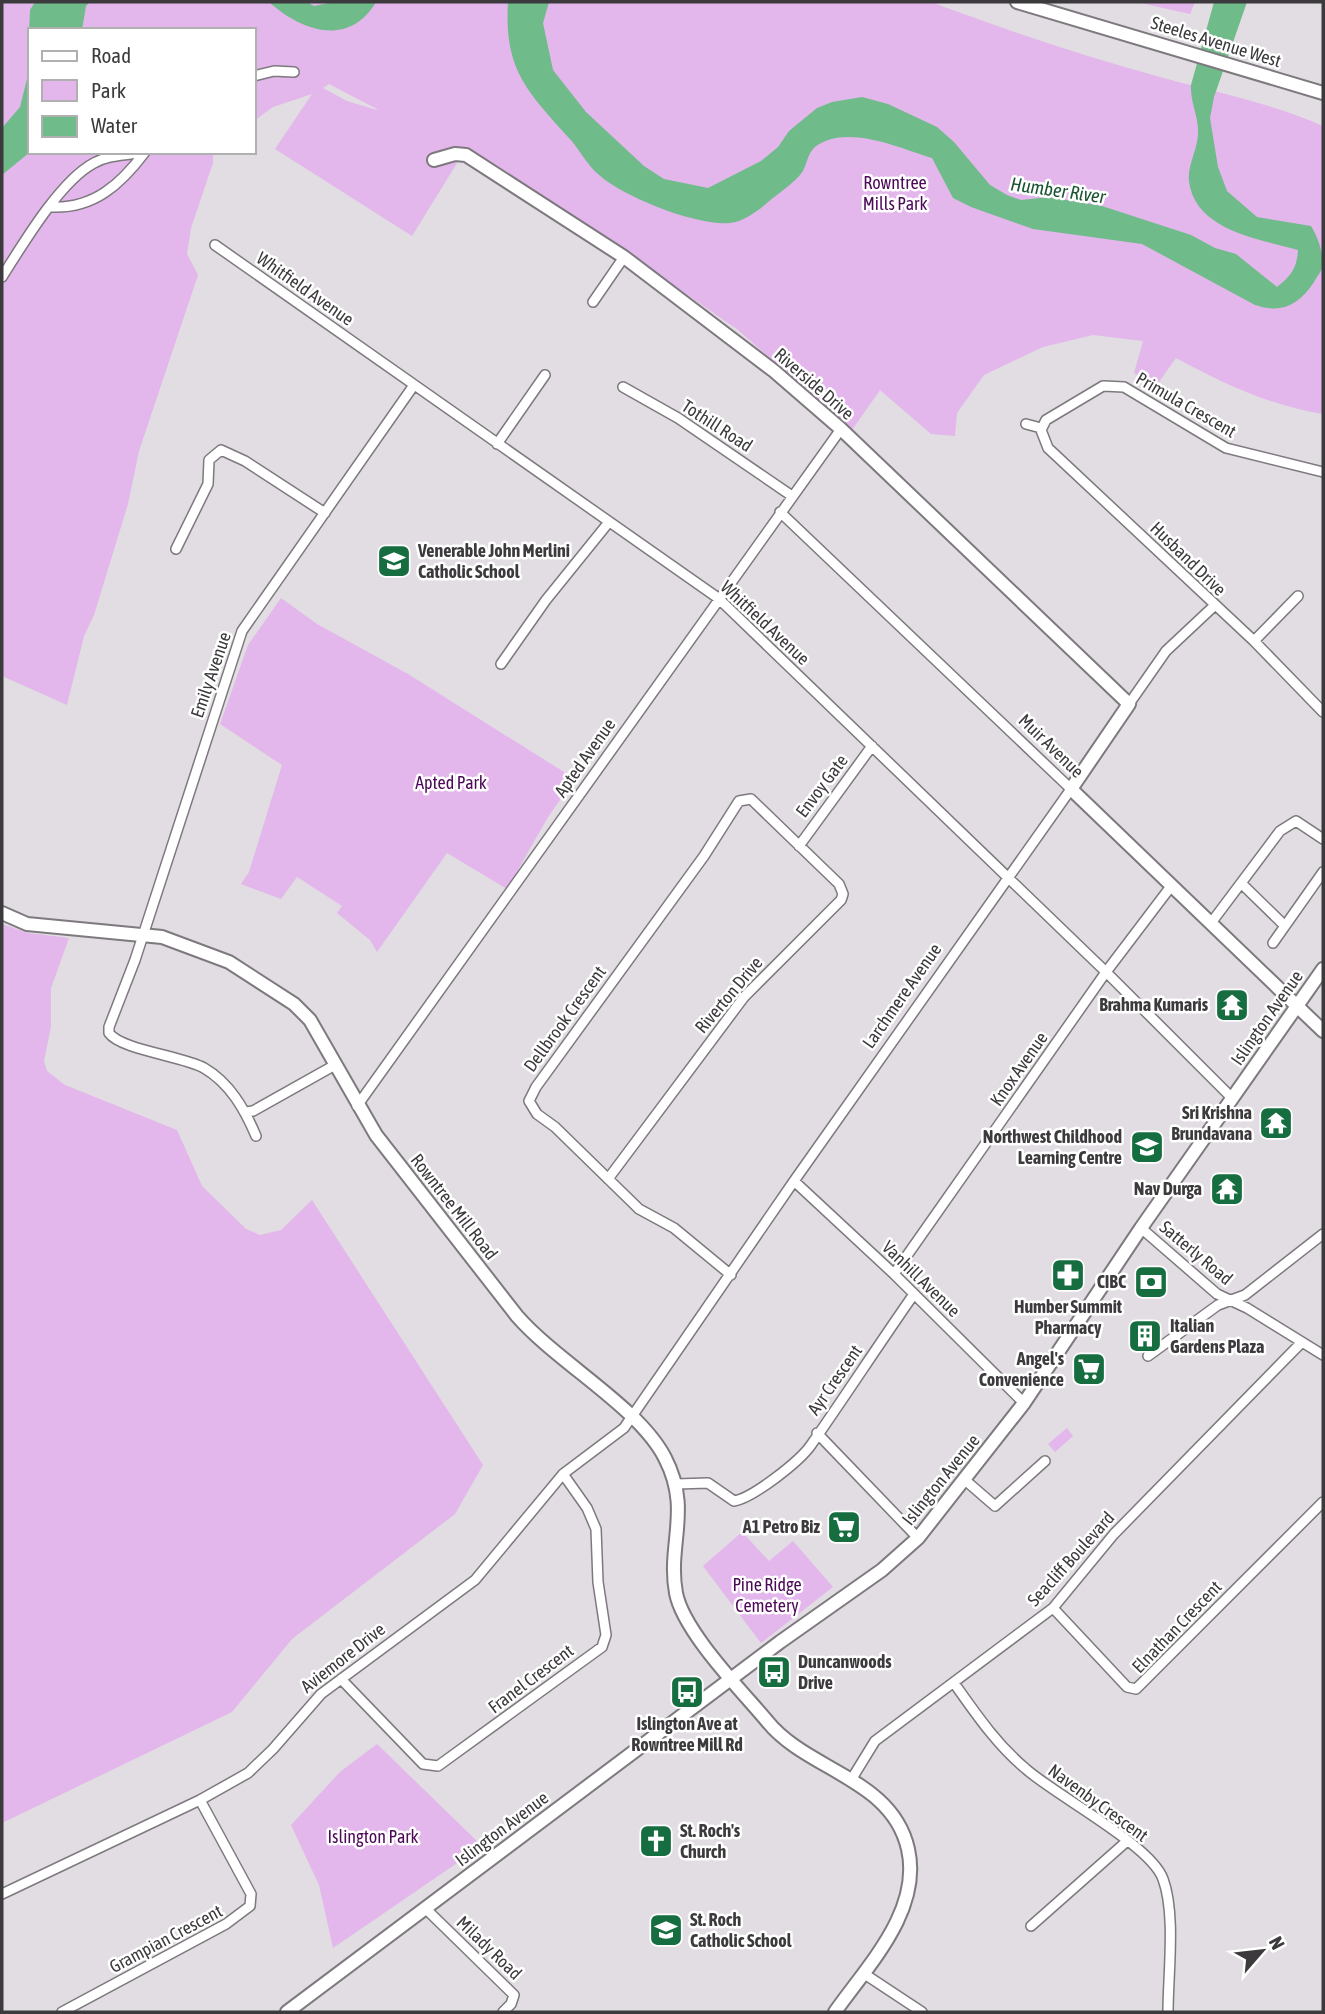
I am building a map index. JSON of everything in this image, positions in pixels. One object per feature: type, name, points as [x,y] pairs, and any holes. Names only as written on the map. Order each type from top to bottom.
[{"type":"street","name":"Steeles Avenue West","points":[[1017,2],[1323,93]]},
{"type":"street","points":[[256,76],[274,71],[294,72]]},
{"type":"street","points":[[2,277],[62,191],[95,162],[134,154]]},
{"type":"street","points":[[51,207],[73,206],[100,197],[128,174],[143,154]]},
{"type":"street","name":"Riverside Drive","points":[[434,160],[456,154],[466,155],[624,257],[774,370],[841,429],[1129,704]]},
{"type":"street","name":"Whitfield Avenue","points":[[215,245],[718,598],[1106,972],[1232,1098]]},
{"type":"street","points":[[593,302],[624,257]]},
{"type":"street","points":[[497,443],[545,375]]},
{"type":"street","name":"Primula Crescent","points":[[1042,427],[1094,391],[1113,384],[1124,387],[1234,451],[1323,472]]},
{"type":"street","name":"Emily Avenue","points":[[246,1112],[224,1083],[205,1069],[118,1041],[109,1032],[242,631],[414,386]]},
{"type":"street","name":"Tothill Road","points":[[623,387],[678,418],[792,496]]},
{"type":"street","points":[[1026,424],[1042,427]]},
{"type":"street","name":"Husband Drive","points":[[1042,427],[1042,439],[1048,448],[1254,642],[1323,712]]},
{"type":"street","name":"Apted Avenue","points":[[357,1106],[841,429]]},
{"type":"street","points":[[176,549],[208,484],[209,460],[222,450],[245,461],[324,513]]},
{"type":"street","name":"Muir Avenue","points":[[780,512],[1323,1031]]},
{"type":"street","points":[[501,664],[545,600],[609,522]]},
{"type":"street","points":[[1254,642],[1298,596]]},
{"type":"street","name":"Larchmere Avenue","points":[[633,1419],[794,1181],[1166,651],[1214,606]]},
{"type":"street","name":"Envoy Gate","points":[[799,846],[872,746]]},
{"type":"street","name":"Dellbrook Crescent","points":[[731,1275],[674,1228],[639,1209],[531,1108],[529,1101],[531,1093],[704,856],[739,802],[746,798],[754,801],[799,846]]},
{"type":"street","points":[[1211,923],[1280,831],[1296,821],[1323,839]]},
{"type":"street","name":"Riverton Drive","points":[[608,1180],[744,997],[841,900],[843,894],[839,884],[799,846]]},
{"type":"street","points":[[1273,943],[1323,872]]},
{"type":"street","points":[[1242,884],[1285,926]]},
{"type":"street","name":"Knox Avenue","points":[[894,1274],[1106,972],[1172,885]]},
{"type":"street","name":"Rowntree Mill Road","points":[[2,913],[27,923],[163,937],[229,962],[281,995],[310,1020],[357,1106],[533,1334],[633,1419],[654,1441],[676,1483],[679,1517],[675,1572],[680,1606],[684,1618],[732,1679]]},
{"type":"street","name":"Islington Avenue","points":[[287,2012],[882,1570],[918,1538],[1024,1403],[1141,1228],[1323,969]]},
{"type":"street","points":[[256,1136],[246,1112],[253,1111],[335,1065]]},
{"type":"street","name":"Vanhill Avenue","points":[[794,1181],[894,1274],[1024,1403]]},
{"type":"street","name":"Satterly Road","points":[[1141,1228],[1217,1294],[1231,1301]]},
{"type":"street","points":[[1148,1356],[1217,1305],[1245,1294],[1323,1234]]},
{"type":"street","name":"Ayr Crescent","points":[[914,1294],[817,1433],[918,1538]]},
{"type":"street","points":[[1231,1301],[1323,1355]]},
{"type":"street","name":"Seacliff Boulevard","points":[[851,1780],[875,1741],[1054,1608],[1114,1534],[1302,1342]]},
{"type":"street","name":"Aviemore Drive","points":[[2,1894],[235,1782],[261,1761],[307,1707],[475,1580],[564,1474],[633,1419]]},
{"type":"street","points":[[676,1483],[708,1483],[729,1499],[740,1500],[798,1458],[817,1433]]},
{"type":"street","points":[[965,1480],[995,1506],[1045,1461]]},
{"type":"street","name":"Franel Crescent","points":[[341,1679],[423,1764],[438,1766],[602,1647],[606,1635],[597,1582],[596,1529],[587,1508],[564,1474]]},
{"type":"street","name":"Elnathan Crescent","points":[[1054,1608],[1127,1687],[1136,1689],[1323,1502]]},
{"type":"street","points":[[732,1679],[782,1738],[877,1798],[895,1819],[908,1846],[911,1864],[905,1903],[896,1924],[835,2012]]},
{"type":"street","name":"Navenby Crescent","points":[[954,1683],[1003,1749],[1029,1772],[1126,1842],[1162,1875],[1167,1891],[1168,2012]]},
{"type":"street","name":"Grampian Crescent","points":[[62,2012],[226,1924],[250,1906],[251,1894],[200,1800]]},
{"type":"street","points":[[1031,1926],[1126,1842]]},
{"type":"street","name":"Milady Road","points":[[425,1908],[514,1995],[503,2012]]},
{"type":"street","points":[[863,1973],[922,2012]]},
{"type":"green space","name":"Rowntree Mills Park","points":[[2,2],[931,2],[1073,51],[1263,104],[1323,126],[1323,414],[1284,405],[1247,392],[1176,358],[1156,386],[1134,373],[1143,341],[1093,335],[1043,347],[984,375],[957,413],[955,436],[931,434],[880,390],[852,430],[738,330],[623,250],[462,155],[412,236],[275,149],[312,94],[273,107],[256,120],[256,28],[28,28],[28,154],[213,154],[213,163],[191,228],[187,254],[198,275],[139,451],[128,504],[94,615],[84,636],[67,705],[2,676]],"holes":[[[329,84],[377,110],[347,101],[323,88]]]},
{"type":"green space","points":[[1136,2],[1195,2],[1190,14]]},
{"type":"green space","name":"Apted Park","points":[[281,598],[317,624],[408,674],[575,779],[548,817],[507,889],[447,853],[377,952],[370,940],[337,913],[342,906],[297,877],[281,899],[241,884],[249,872],[282,765],[220,724],[248,645]]},
{"type":"green space","points":[[2,924],[28,933],[69,938],[51,988],[51,1026],[44,1061],[47,1071],[65,1085],[177,1130],[202,1186],[246,1229],[260,1235],[281,1230],[312,1200],[483,1465],[455,1514],[292,1639],[232,1712],[2,1823]]},
{"type":"green space","points":[[1067,1428],[1073,1436],[1055,1452],[1048,1444]]},
{"type":"green space","name":"Pine Ridge Cemetery","points":[[742,1532],[769,1561],[793,1541],[833,1587],[761,1643],[703,1566]]},
{"type":"green space","name":"Islington Park","points":[[377,1744],[482,1846],[333,1948],[319,1885],[291,1825],[340,1772]]},
{"type":"water","points":[[35,2],[90,2],[86,6],[82,28],[29,28],[30,10]]},
{"type":"water","points":[[269,2],[307,2],[314,6],[334,2],[376,2],[365,16],[352,25],[339,30],[324,30],[295,21]]},
{"type":"water","points":[[508,2],[549,2],[543,23],[553,70],[586,112],[644,166],[664,179],[708,188],[761,161],[778,147],[789,131],[817,108],[832,102],[862,97],[888,104],[937,127],[954,142],[990,185],[1007,195],[1021,200],[1049,197],[1102,206],[1191,235],[1215,248],[1236,254],[1277,287],[1292,271],[1298,250],[1248,237],[1216,222],[1203,211],[1194,198],[1189,181],[1198,133],[1191,85],[1214,2],[1247,2],[1214,97],[1210,118],[1218,167],[1227,191],[1257,217],[1311,226],[1320,246],[1322,268],[1308,290],[1296,302],[1282,308],[1265,308],[1142,244],[1033,229],[971,207],[953,198],[932,158],[857,137],[827,140],[815,147],[796,180],[740,221],[716,223],[680,215],[609,183],[590,166],[572,141],[540,106],[514,62],[508,25]]},
{"type":"water","points":[[28,56],[28,154],[2,175],[2,128],[20,107],[27,79]]},
{"type":"place","name":"Venerable John Merlini Catholic School","points":[[394,561]]},
{"type":"place","name":"Brahma Kumaris","points":[[1232,1005]]},
{"type":"place","name":"Sri Krishna Brundavana","points":[[1276,1123]]},
{"type":"place","name":"Northwest Childhood Learning Centre","points":[[1147,1147]]},
{"type":"place","name":"Nav Durga","points":[[1227,1189]]},
{"type":"place","name":"Humber Summit Pharmacy","points":[[1068,1275]]},
{"type":"place","name":"CIBC","points":[[1151,1282]]},
{"type":"place","name":"Italian Gardens Plaza","points":[[1145,1336]]},
{"type":"place","name":"Angel's Convenience","points":[[1089,1369]]},
{"type":"place","name":"A1 Petro Biz","points":[[844,1527]]},
{"type":"place","name":"Duncanwoods Drive","points":[[774,1672]]},
{"type":"place","name":"Islington Ave at Rowntree Mill Rd","points":[[687,1692]]},
{"type":"place","name":"St. Roch's Church","points":[[656,1841]]},
{"type":"place","name":"St. Roch Catholic School","points":[[666,1930]]},
{"type":"water label","name":"Humber River","points":[[1058,190]]}]
